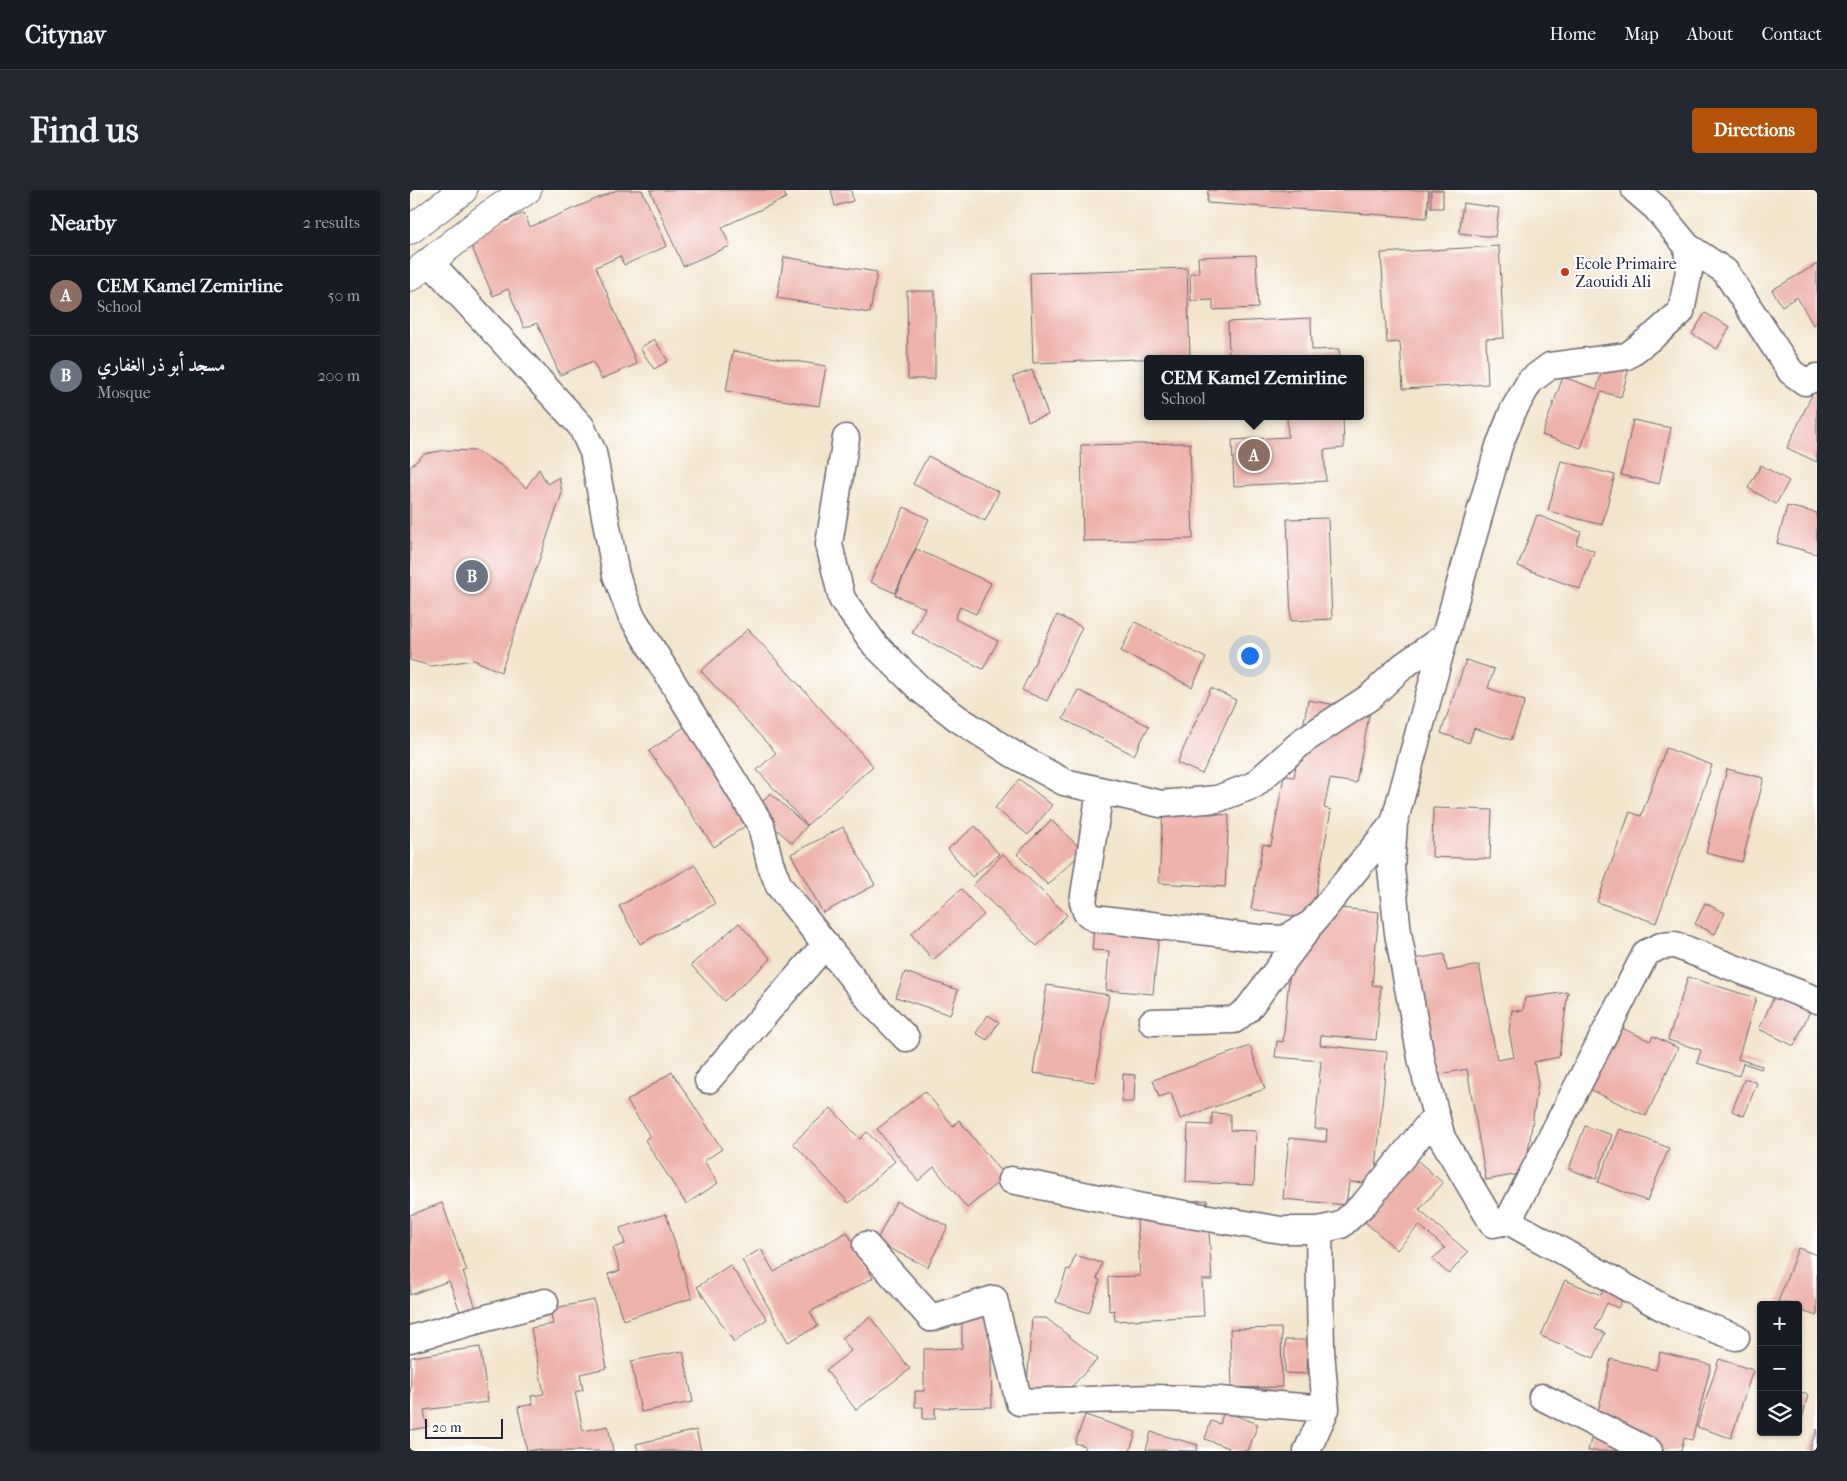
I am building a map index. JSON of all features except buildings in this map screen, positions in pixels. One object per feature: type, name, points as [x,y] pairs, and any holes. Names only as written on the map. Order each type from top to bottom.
[{"type":"main road","points":[[410,230],[462,190]]},
{"type":"main road","points":[[419,269],[489,215],[527,190]]},
{"type":"street","points":[[1635,190],[1656,208],[1687,246],[1725,271],[1790,372],[1805,382],[1817,377]]},
{"type":"street","points":[[1687,246],[1689,271],[1681,312],[1627,356],[1550,366],[1530,381],[1513,411],[1500,446],[1445,636],[1394,823],[1391,868],[1398,933],[1422,1063],[1442,1138],[1492,1224],[1508,1221],[1674,1314],[1736,1337]]},
{"type":"street","points":[[419,269],[581,426],[593,452],[616,575],[630,615],[762,825],[770,863],[780,886],[890,1024],[906,1038]]},
{"type":"street","points":[[846,438],[829,544],[842,599],[875,645],[920,689],[957,718],[1013,754],[1064,782],[1161,804],[1217,799],[1254,784],[1304,740],[1370,697],[1403,666],[1445,636]]},
{"type":"street","points":[[1100,791],[1083,902],[1086,912],[1094,918],[1258,938],[1284,939],[1312,923]]},
{"type":"street","points":[[1152,1022],[1234,1020],[1248,1009],[1312,923],[1394,823]]},
{"type":"street","points":[[708,1080],[826,944]]},
{"type":"street","points":[[1508,1221],[1646,953],[1661,946],[1675,944],[1817,1000]]},
{"type":"street","points":[[1011,1180],[1137,1206],[1281,1230],[1319,1230],[1342,1225],[1365,1202],[1436,1115]]},
{"type":"street","points":[[1308,1451],[1326,1409],[1321,1351],[1319,1230]]},
{"type":"street","points":[[866,1245],[931,1318],[994,1299],[1019,1402],[1155,1398],[1220,1400],[1326,1409]]},
{"type":"street","points":[[410,1339],[545,1302]]},
{"type":"street","points":[[1542,1397],[1649,1451]]},
{"type":"place","name":"Ecole Primaire Zaouidi Ali","points":[[1565,272]]},
{"type":"place","name":"CEM Kamel Zemirline","points":[[1254,455]]},
{"type":"place","name":"مسجد أبو ذر الغفاري","points":[[472,576]]}]
